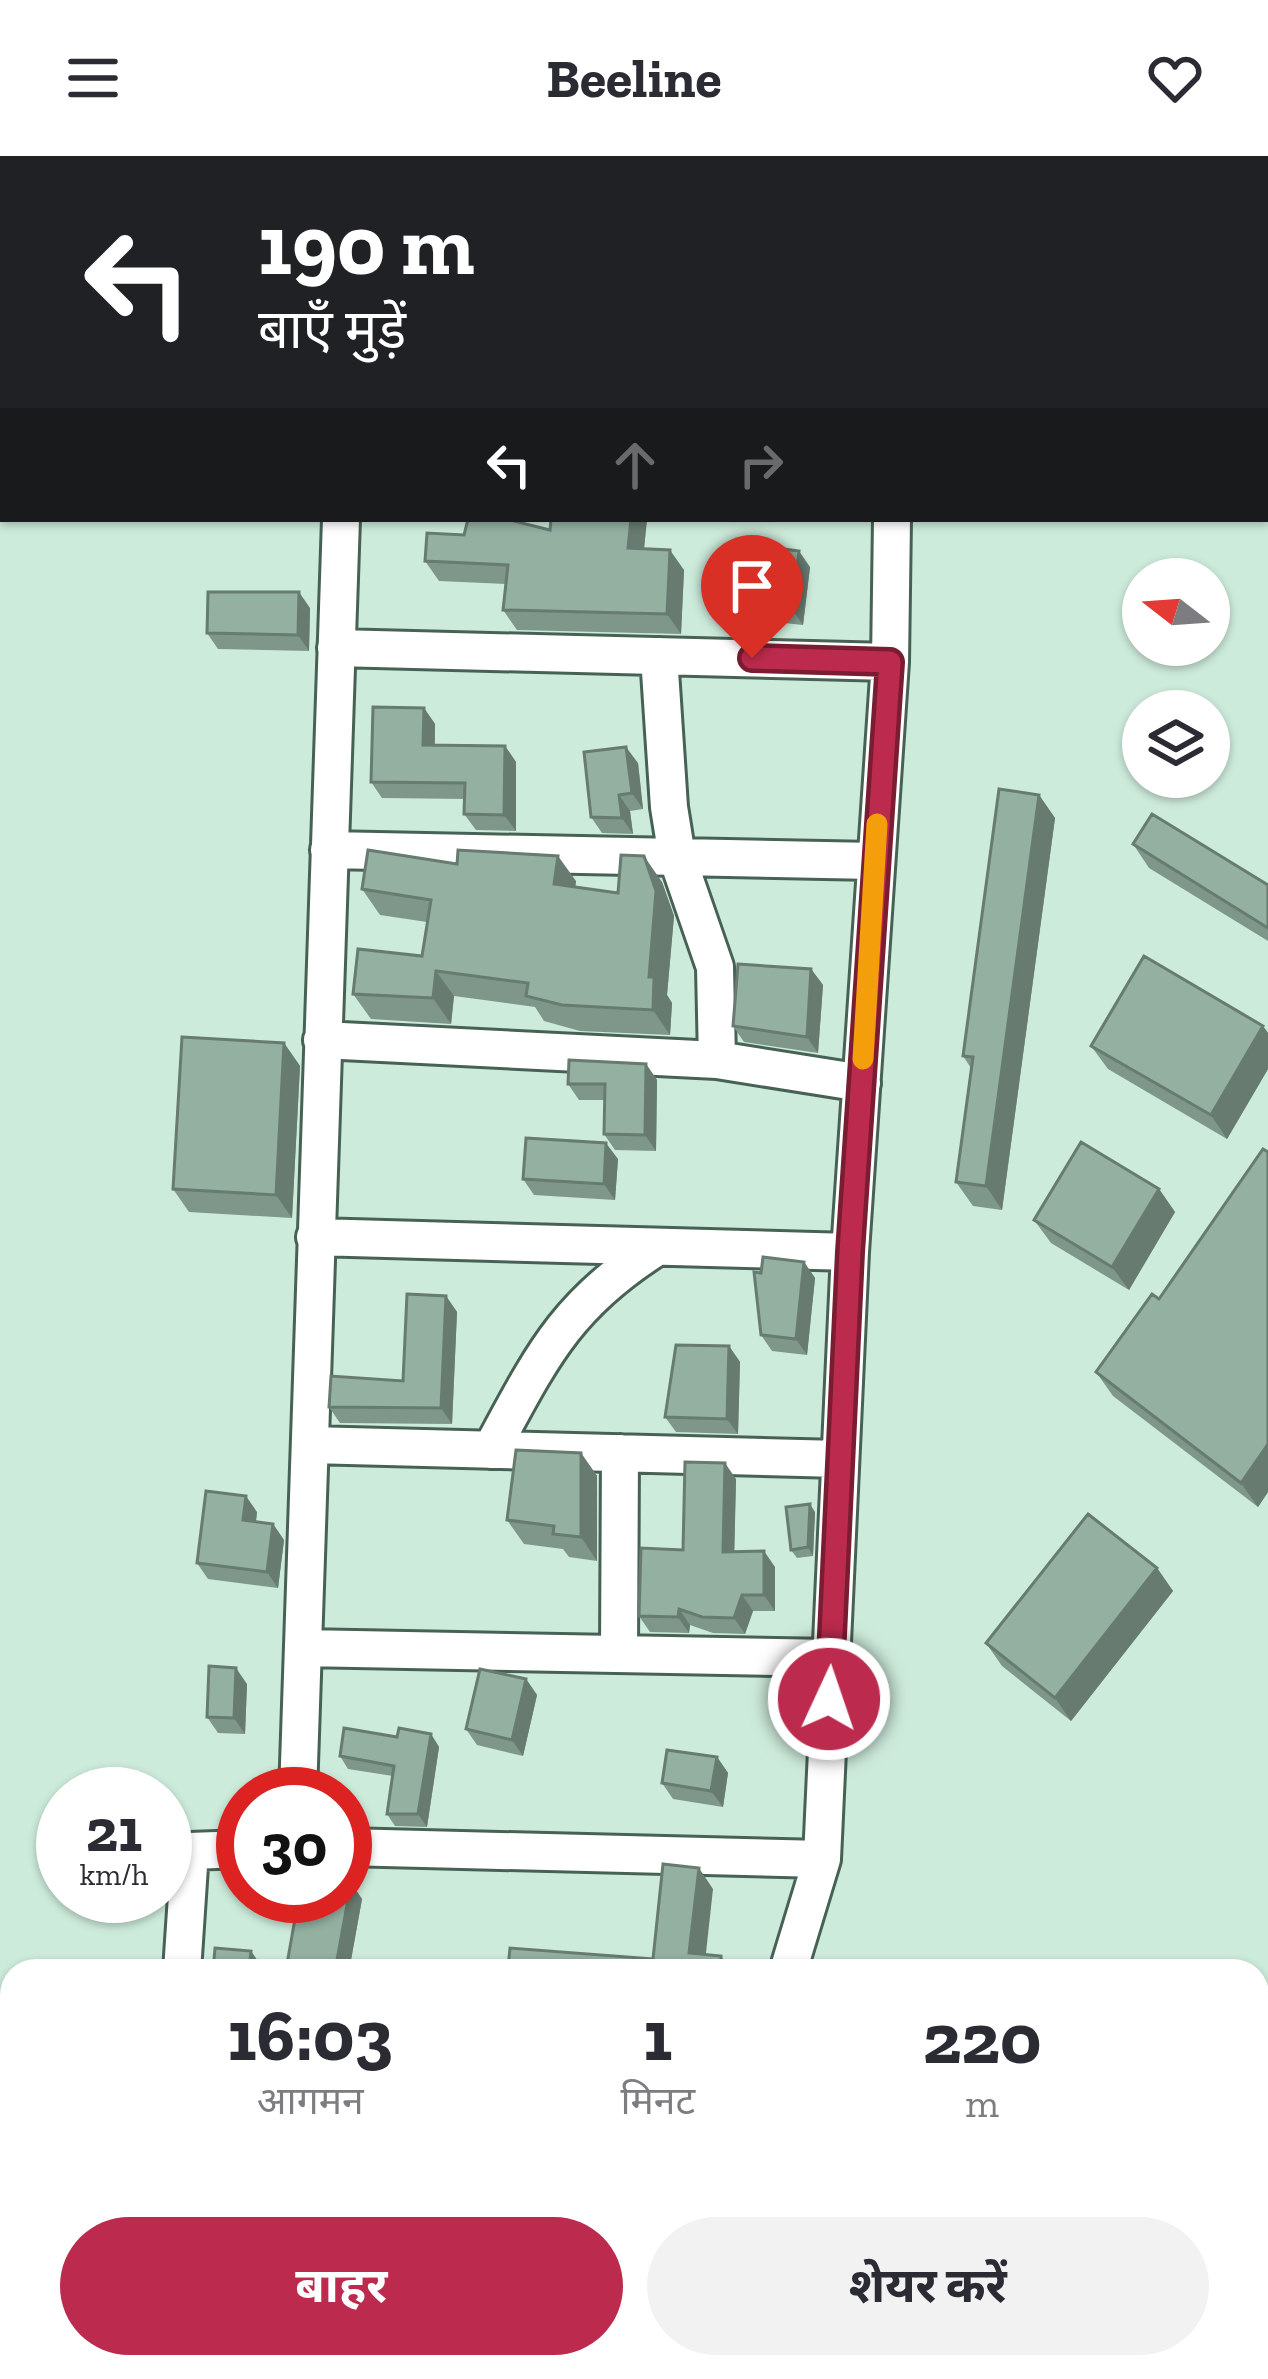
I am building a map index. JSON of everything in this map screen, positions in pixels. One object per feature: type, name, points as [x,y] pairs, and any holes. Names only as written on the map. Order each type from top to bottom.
[{"type":"street","points":[[299,1767],[341,522]]},
{"type":"street","points":[[792,1959],[822,1859],[850,1252],[890,662],[892,522]]},
{"type":"street","points":[[336,649],[890,662]]},
{"type":"street","points":[[659,656],[668,807],[677,857],[716,967],[717,1060]]},
{"type":"street","points":[[329,850],[874,861]]},
{"type":"street","points":[[322,1040],[717,1060],[862,1083]]},
{"type":"street","points":[[314,1237],[850,1252]]},
{"type":"street","points":[[490,1450],[546,1348],[575,1309],[604,1280],[657,1247]]},
{"type":"street","points":[[310,1445],[840,1459]]},
{"type":"street","points":[[619,1654],[620,1453]]},
{"type":"street","points":[[303,1648],[831,1658]]},
{"type":"street","points":[[372,1848],[822,1859]]},
{"type":"street","points":[[183,1959],[190,1851],[216,1850]]},
{"type":"building","points":[[467,522],[518,522],[550,530],[551,522],[631,522],[628,548],[670,550],[667,614],[503,610],[508,565],[425,561],[427,533],[464,535]]},
{"type":"building","points":[[761,546],[799,551],[792,609],[753,605]]},
{"type":"building","points":[[208,592],[299,592],[298,635],[207,633]]},
{"type":"building","points":[[373,707],[424,708],[423,745],[505,746],[504,815],[464,814],[465,783],[371,782]]},
{"type":"building","points":[[626,747],[632,793],[619,795],[622,818],[591,817],[584,752]]},
{"type":"building","points":[[999,789],[1039,795],[986,1186],[956,1182],[973,1057],[963,1056]]},
{"type":"building","points":[[1152,814],[1268,885],[1268,928],[1133,844]]},
{"type":"building","points":[[368,850],[457,864],[458,850],[558,856],[554,884],[618,893],[621,855],[644,856],[656,891],[649,977],[654,977],[653,1010],[562,1005],[526,996],[528,983],[436,971],[433,998],[353,994],[358,949],[422,956],[431,900],[362,889]]},
{"type":"building","points":[[1144,956],[1263,1026],[1211,1115],[1091,1046]]},
{"type":"building","points":[[738,964],[811,969],[807,1037],[733,1026]]},
{"type":"building","points":[[182,1037],[284,1043],[276,1195],[173,1189]]},
{"type":"building","points":[[569,1060],[646,1064],[645,1135],[604,1134],[605,1084],[568,1084]]},
{"type":"building","points":[[526,1138],[606,1143],[604,1184],[523,1179]]},
{"type":"building","points":[[1081,1142],[1159,1189],[1112,1267],[1034,1220]]},
{"type":"building","points":[[1263,1149],[1268,1152],[1268,1444],[1241,1483],[1096,1372],[1152,1294],[1159,1299]]},
{"type":"building","points":[[763,1257],[804,1262],[796,1339],[761,1335],[754,1272],[761,1273]]},
{"type":"building","points":[[407,1294],[446,1296],[441,1408],[329,1407],[331,1376],[403,1381]]},
{"type":"building","points":[[676,1345],[729,1346],[727,1419],[665,1417]]},
{"type":"building","points":[[516,1450],[581,1453],[581,1537],[553,1534],[554,1526],[507,1520]]},
{"type":"building","points":[[685,1462],[725,1463],[723,1552],[764,1551],[764,1595],[742,1595],[734,1618],[702,1617],[679,1609],[678,1617],[639,1616],[641,1548],[683,1550]]},
{"type":"building","points":[[206,1491],[246,1496],[243,1520],[273,1524],[267,1572],[197,1563]]},
{"type":"building","points":[[810,1504],[808,1547],[791,1550],[786,1507]]},
{"type":"building","points":[[1088,1514],[1157,1568],[1055,1698],[986,1643]]},
{"type":"building","points":[[209,1666],[236,1668],[234,1718],[207,1717]]},
{"type":"building","points":[[480,1669],[526,1679],[512,1740],[466,1729]]},
{"type":"building","points":[[344,1728],[397,1737],[399,1728],[431,1734],[418,1814],[387,1814],[394,1766],[340,1756]]},
{"type":"building","points":[[667,1750],[717,1757],[711,1791],[662,1783]]},
{"type":"building","points":[[663,1864],[699,1868],[689,1953],[721,1959],[653,1959]]},
{"type":"building","points":[[294,1923],[344,1923],[337,1959],[288,1959]]},
{"type":"building","points":[[215,1948],[251,1951],[250,1959],[214,1959]]},
{"type":"building","points":[[510,1948],[653,1959],[509,1959]]},
{"type":"slow traffic","points":[[863,1059],[877,824]]},
{"type":"route","points":[[752,658],[890,662],[850,1252],[829,1699]]}]
